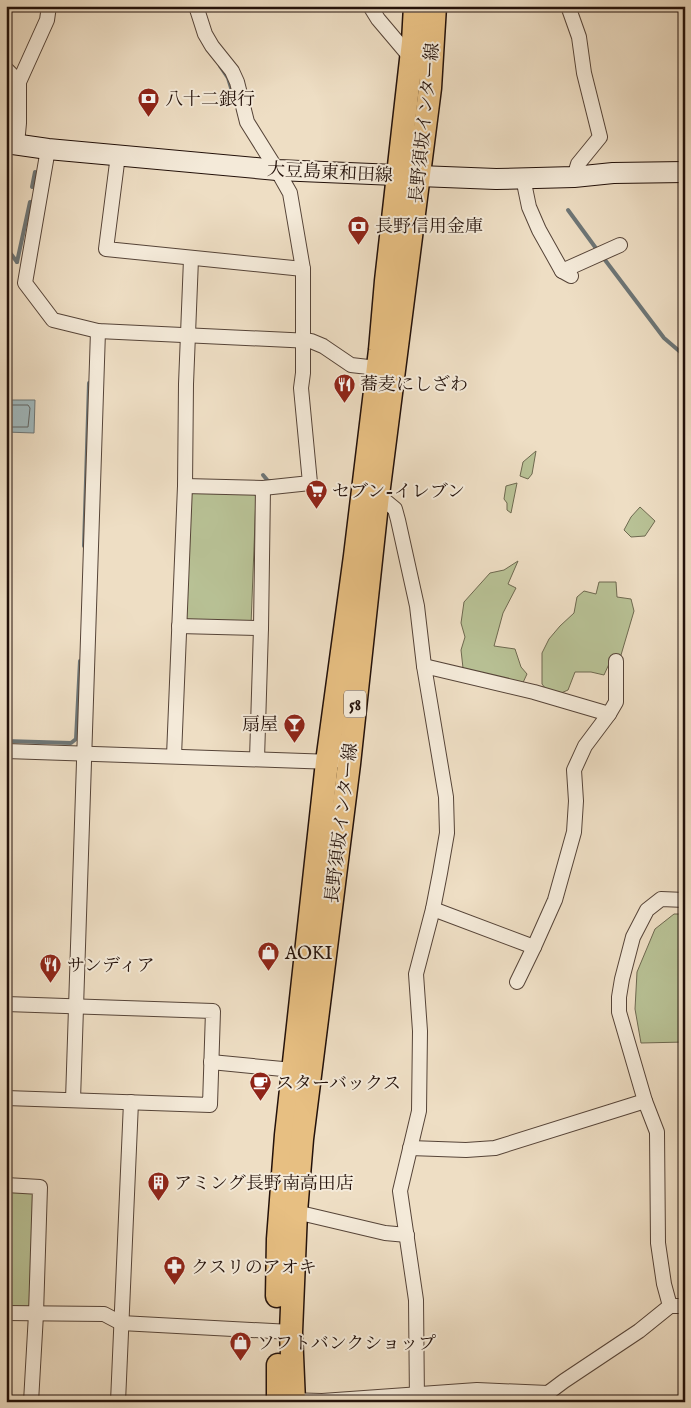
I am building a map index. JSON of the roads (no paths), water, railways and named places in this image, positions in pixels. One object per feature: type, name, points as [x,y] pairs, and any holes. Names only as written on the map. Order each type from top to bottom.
[{"type":"main road","name":"長野須坂インター線","points":[[286,1401],[278,1238],[286,1135],[293,1070],[378,495],[408,176],[411,58],[415,6]]},
{"type":"main road","name":"長野須坂インター線","points":[[284,1332],[338,763],[355,556],[378,368],[408,176],[430,88],[435,6]]},
{"type":"main road","name":"大豆島東和田線","points":[[12,144],[277,170],[408,176],[523,178],[574,177],[613,173],[685,172]]},
{"type":"street","points":[[12,144],[19,123],[19,82],[47,20],[49,6]]},
{"type":"street","points":[[185,486],[263,488],[310,483],[301,388],[303,373],[303,268],[290,193],[247,122],[237,82],[232,71],[205,34],[196,6]]},
{"type":"street","points":[[370,6],[378,19],[411,58]]},
{"type":"street","points":[[568,6],[579,37],[584,73],[600,137],[578,164],[574,177]]},
{"type":"street","points":[[6,69],[19,82]]},
{"type":"street","points":[[48,149],[25,283],[54,320],[98,331],[318,343],[351,365],[378,368]]},
{"type":"street","points":[[118,155],[106,249],[191,259],[303,268]]},
{"type":"street","points":[[523,178],[529,207],[539,230],[566,274],[620,244]]},
{"type":"street","points":[[174,756],[185,486],[186,384],[191,259]]},
{"type":"street","points":[[73,1100],[98,331]]},
{"type":"street","points":[[256,759],[261,628],[263,488]]},
{"type":"street","points":[[378,495],[395,509],[417,606],[424,666],[446,797],[447,833],[433,909],[416,974],[420,1031],[419,1112],[400,1191],[416,1300],[417,1398]]},
{"type":"street","points":[[179,626],[261,628]]},
{"type":"street","points":[[517,982],[555,900],[574,832],[576,801],[574,770],[585,746],[616,702],[616,661]]},
{"type":"street","points":[[424,666],[534,692],[609,714]]},
{"type":"street","points":[[6,751],[338,763]]},
{"type":"street","points":[[670,1306],[664,1284],[658,1243],[657,1132],[645,1101],[618,1012],[622,980],[633,937],[647,910],[661,899],[685,900]]},
{"type":"street","points":[[433,909],[534,947]]},
{"type":"street","points":[[6,1004],[213,1011],[210,1105],[6,1098]]},
{"type":"street","points":[[212,1062],[293,1070]]},
{"type":"street","points":[[410,1148],[466,1150],[496,1148],[645,1101]]},
{"type":"street","points":[[118,1402],[131,1102]]},
{"type":"street","points":[[6,1185],[40,1187],[31,1402]]},
{"type":"street","points":[[296,1212],[385,1233],[407,1236]]},
{"type":"street","points":[[286,1401],[417,1398],[476,1390],[548,1393],[639,1331],[670,1306],[685,1306]]},
{"type":"street","points":[[6,1312],[104,1314],[121,1323],[284,1332]]},
{"type":"water","points":[[6,400],[35,400],[34,433],[6,432]]},
{"type":"waterway","points":[[220,66],[228,78],[235,101]]},
{"type":"waterway","points":[[32,187],[35,172]]},
{"type":"waterway","points":[[17,262],[30,202]]},
{"type":"waterway","points":[[568,210],[598,251]]},
{"type":"waterway","points":[[6,254],[11,254],[17,262]]},
{"type":"waterway","points":[[602,256],[664,338],[685,356]]},
{"type":"waterway","points":[[84,546],[89,383]]},
{"type":"waterway","points":[[263,475],[268,481],[272,481]]},
{"type":"waterway","points":[[6,741],[71,743],[76,739],[80,661]]},
{"type":"place","name":"八十二銀行","points":[[149,118]]},
{"type":"place","name":"長野信用金庫","points":[[359,245]]},
{"type":"place","name":"蕎麦にしざわ","points":[[344,403]]},
{"type":"place","name":"セブン-イレブン","points":[[316,510]]},
{"type":"place","name":"扇屋","points":[[294,743]]},
{"type":"place","name":"AOKI","points":[[269,972]]},
{"type":"place","name":"サンディア","points":[[51,984]]},
{"type":"place","name":"スターバックス","points":[[260,1102]]},
{"type":"place","name":"アミング長野南高田店","points":[[158,1202]]},
{"type":"place","name":"クスリのアオキ","points":[[175,1286]]},
{"type":"place","name":"ソフトバンクショップ","points":[[241,1362]]}]
